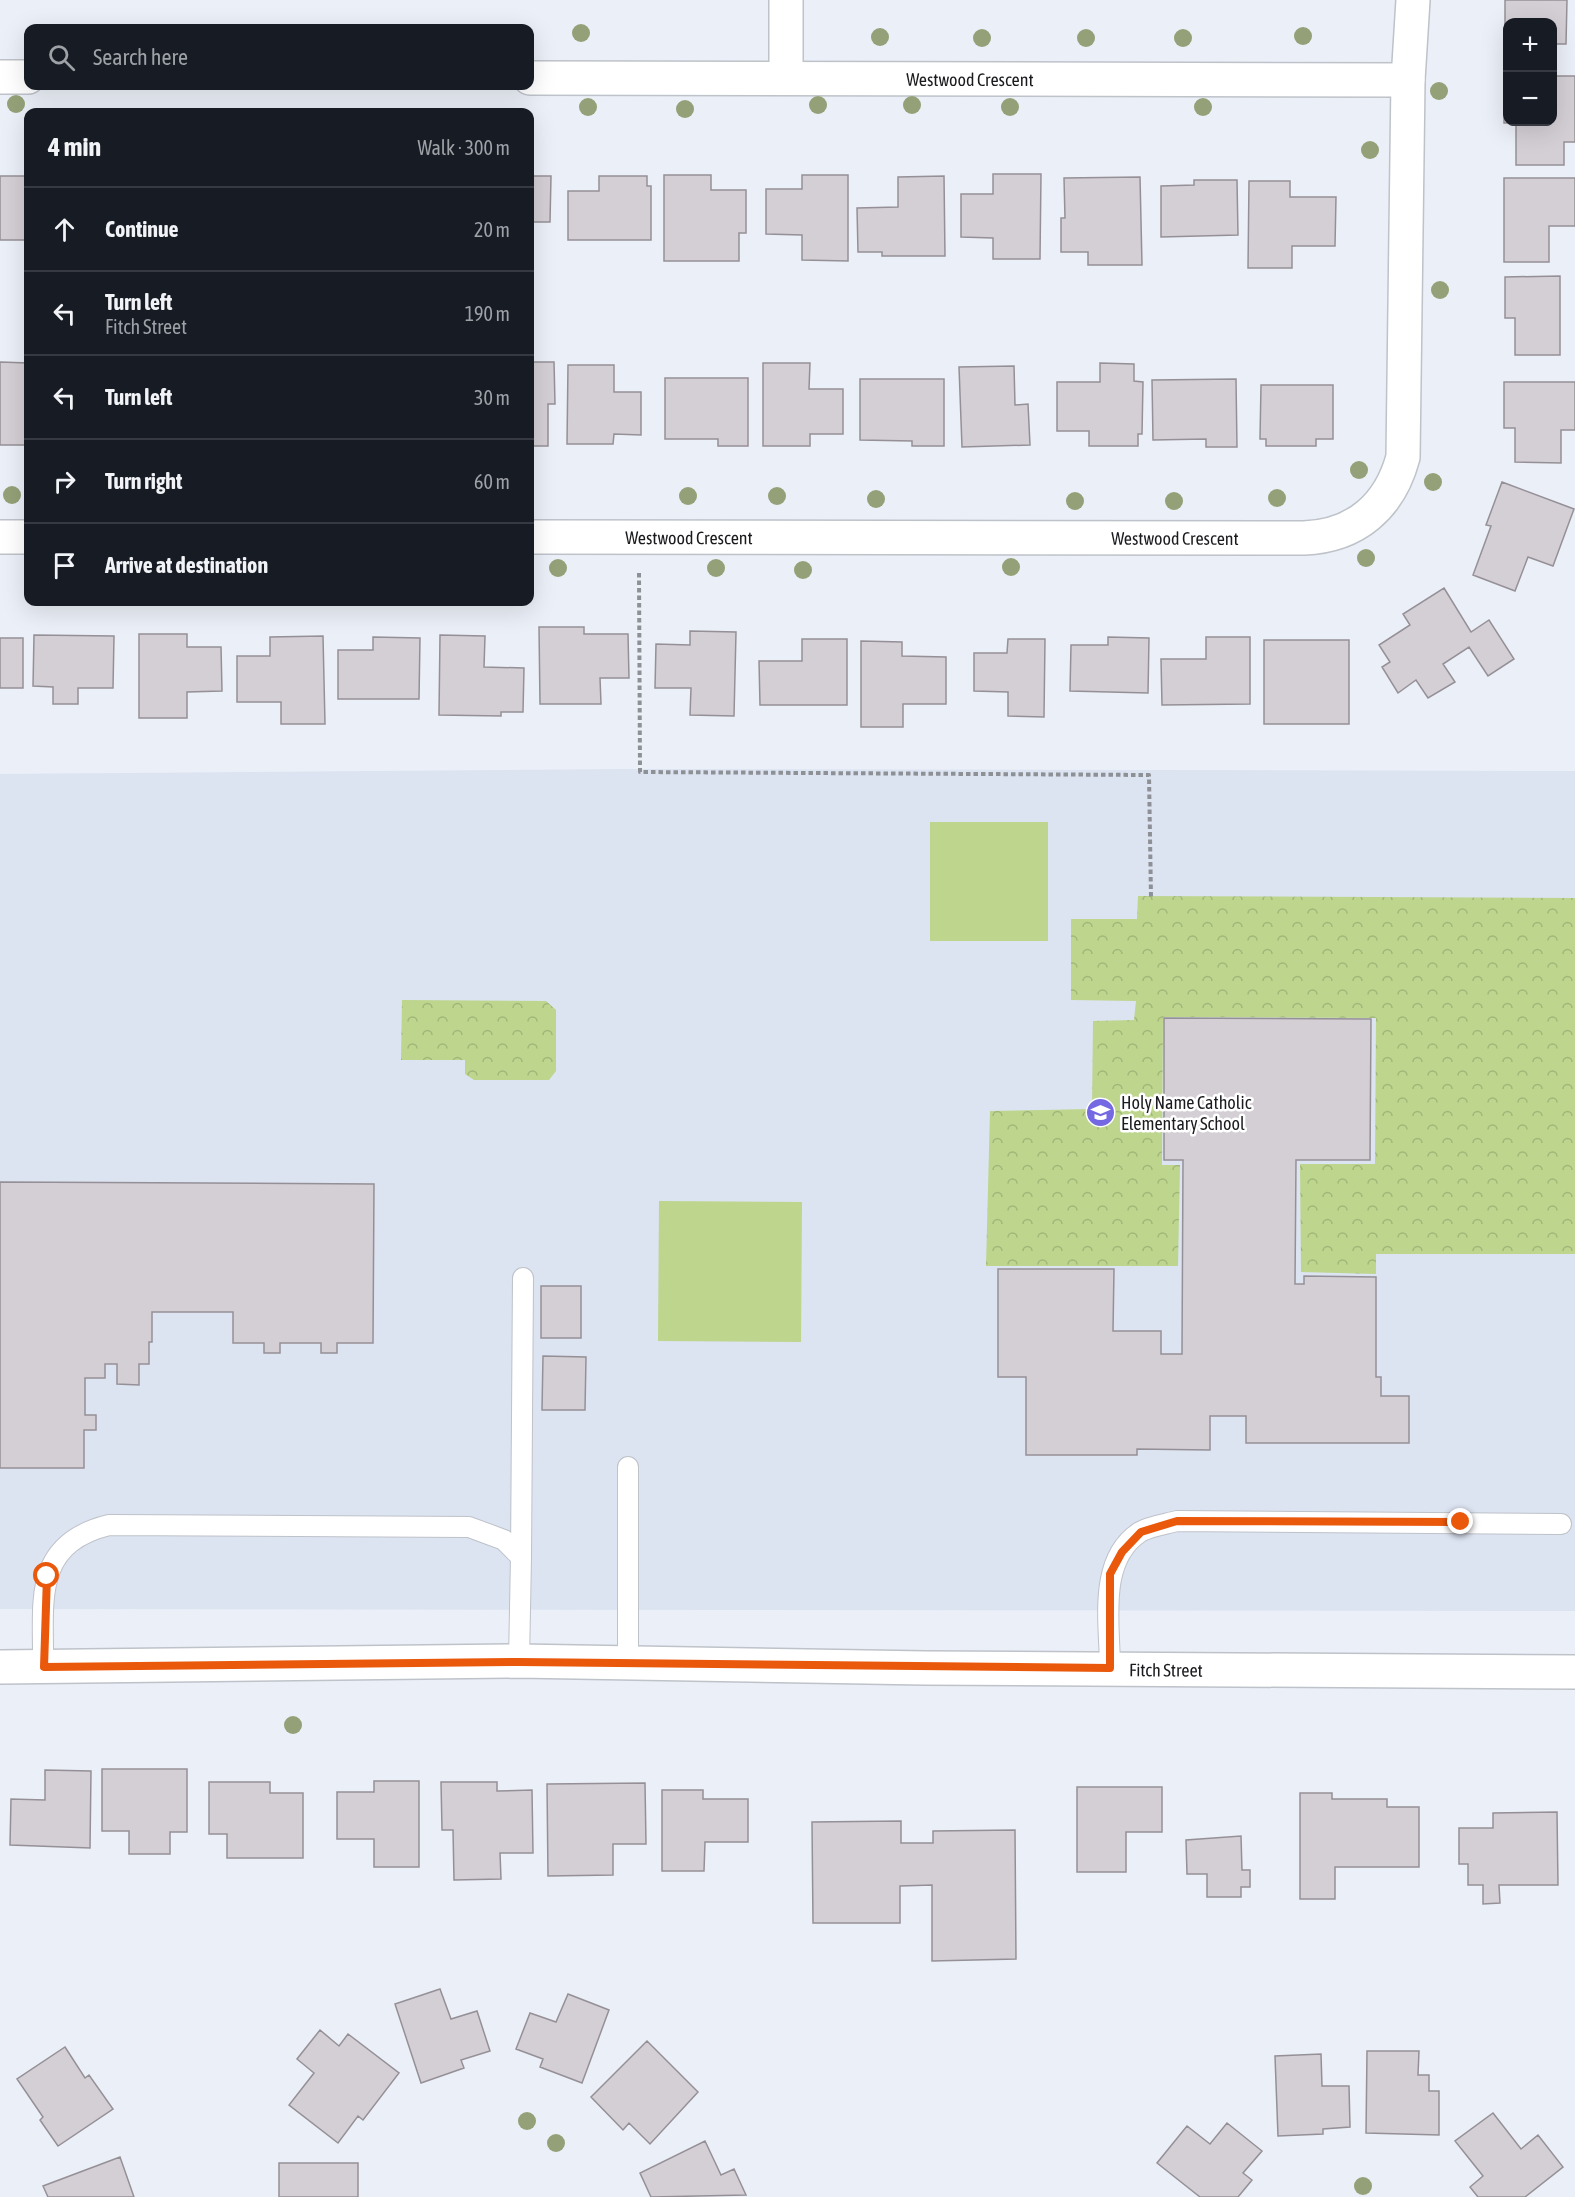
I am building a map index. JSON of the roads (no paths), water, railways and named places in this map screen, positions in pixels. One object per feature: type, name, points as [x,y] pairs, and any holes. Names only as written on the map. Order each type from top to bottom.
[{"type":"street","points":[[786,0],[786,78]]},
{"type":"street","name":"Westwood Crescent","points":[[534,537],[1305,538],[1335,534],[1363,521],[1394,487],[1403,457],[1408,80],[1413,0]]},
{"type":"street","points":[[0,77],[24,77]]},
{"type":"street","name":"Westwood Crescent","points":[[534,78],[1408,80]]},
{"type":"street","points":[[0,537],[24,537]]},
{"type":"street","name":"Fitch Street","points":[[0,1667],[519,1662],[1575,1672]]},
{"type":"lane","points":[[519,1662],[523,1278]]},
{"type":"lane","points":[[628,1467],[628,1664]]},
{"type":"lane","points":[[1110,1668],[1110,1574],[1122,1552],[1141,1532],[1177,1521],[1561,1524]]},
{"type":"lane","points":[[44,1667],[45,1587],[51,1564],[65,1546],[86,1531],[109,1526],[469,1527],[504,1540],[521,1557]]},
{"type":"place","name":"Holy Name Catholic Elementary School","points":[[1100,1112]]}]
